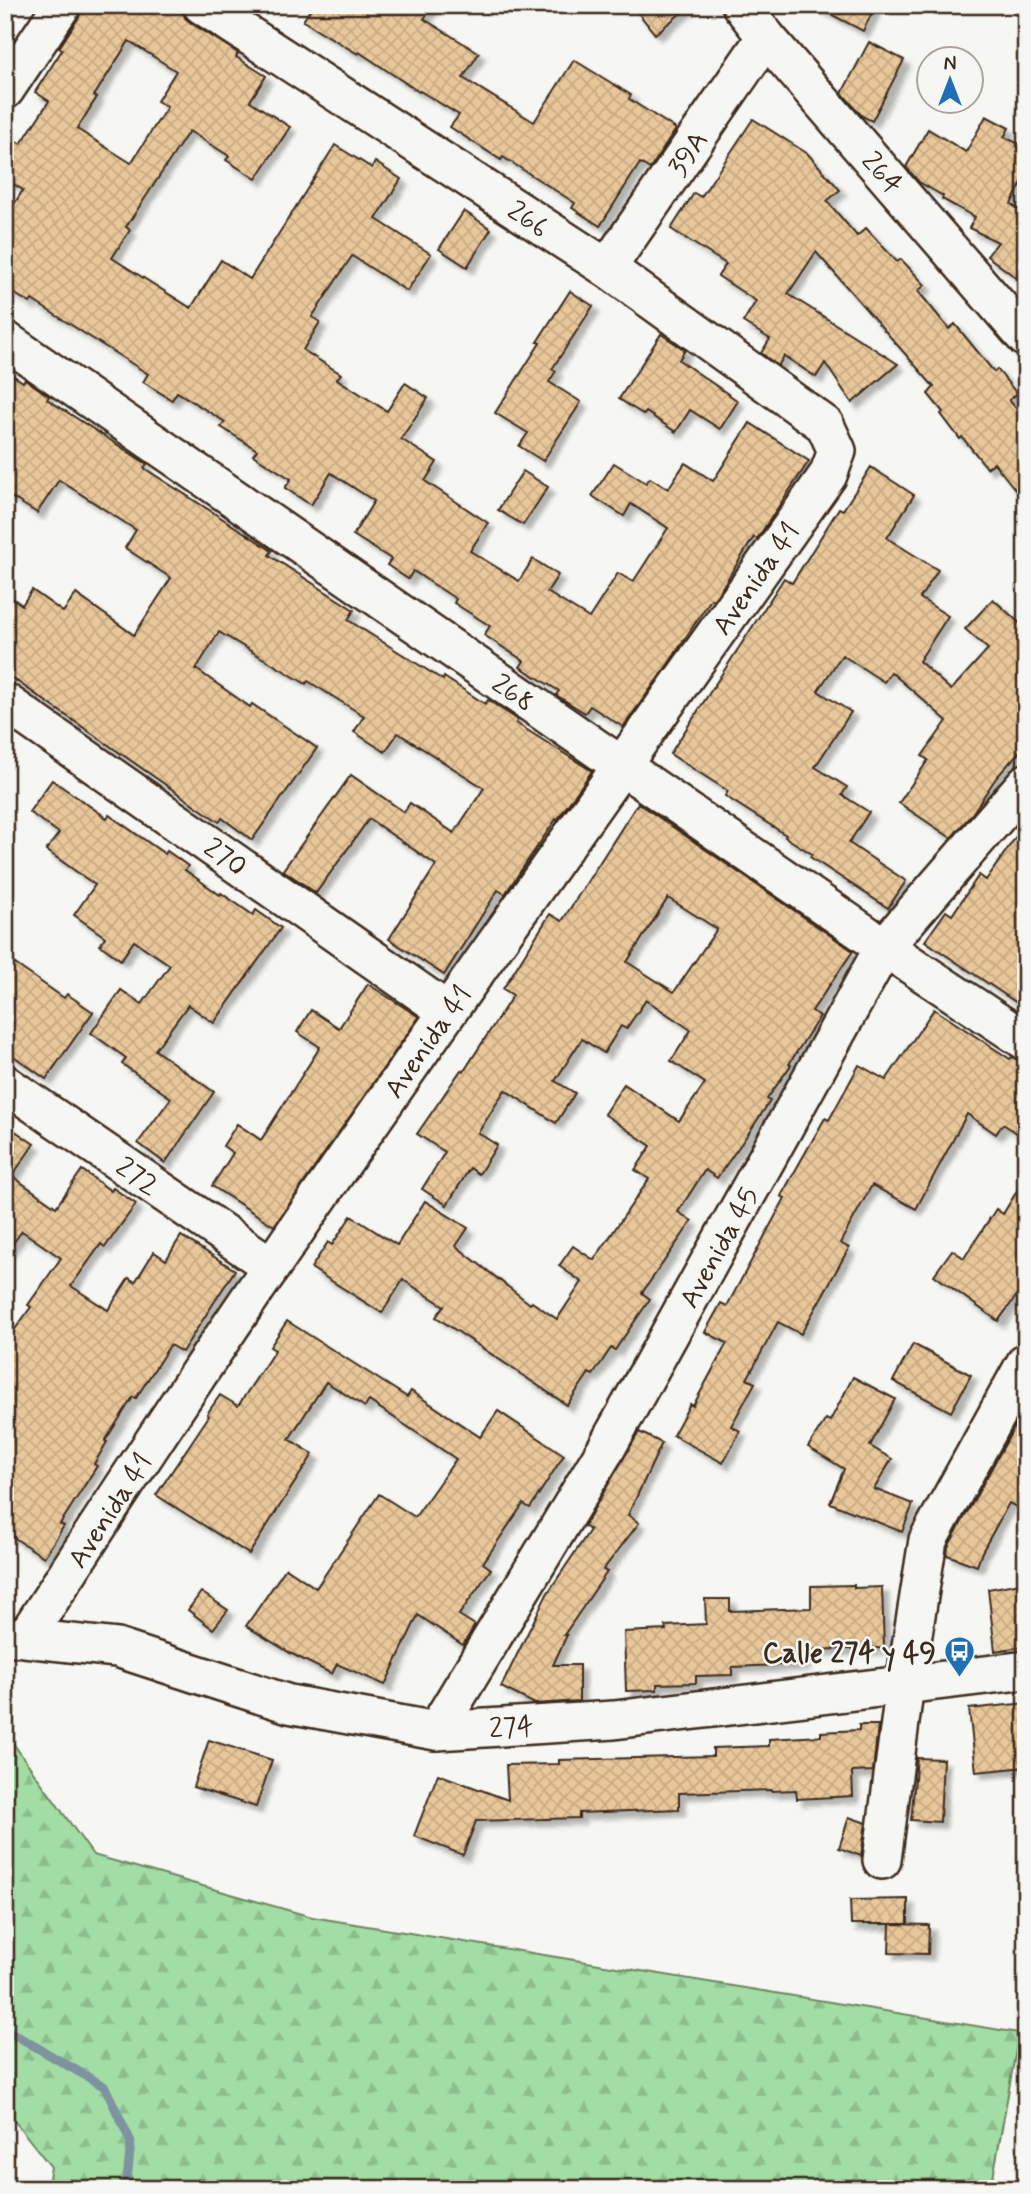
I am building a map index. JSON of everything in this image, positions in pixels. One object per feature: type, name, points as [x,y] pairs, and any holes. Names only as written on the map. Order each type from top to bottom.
[{"type":"street","points":[[5,90],[62,5]]},
{"type":"street","name":"266","points":[[202,5],[607,268],[825,425],[837,451]]},
{"type":"street","name":"264","points":[[741,5],[1026,338]]},
{"type":"street","name":"39A","points":[[607,268],[766,37]]},
{"type":"street","name":"268","points":[[5,340],[884,947],[1026,1041]]},
{"type":"street","name":"Avenida 41","points":[[16,1636],[161,1430],[447,1011],[828,475],[837,451]]},
{"type":"street","name":"270","points":[[5,702],[447,1011]]},
{"type":"street","name":"Avenida 45","points":[[436,1731],[607,1447],[884,947],[1026,783]]},
{"type":"street","name":"272","points":[[5,1084],[271,1266]]},
{"type":"street","points":[[882,1860],[905,1684],[928,1540],[1026,1362]]},
{"type":"street","name":"274","points":[[16,1636],[117,1648],[289,1704],[436,1731],[614,1720],[1026,1670]]},
{"type":"green space","points":[[5,1732],[93,1855],[312,1917],[1019,2033],[991,2189],[47,2189],[51,2167],[5,2109]]},
{"type":"building","points":[[83,5],[181,5],[185,18],[238,53],[236,57],[266,76],[250,101],[290,127],[256,179],[226,160],[229,156],[189,131],[126,227],[130,230],[112,258],[191,308],[221,260],[250,279],[335,145],[372,168],[375,162],[401,179],[376,219],[431,254],[407,291],[352,256],[312,317],[320,322],[303,350],[341,374],[337,379],[387,411],[405,383],[428,398],[401,439],[437,462],[425,481],[488,523],[470,551],[519,581],[533,559],[558,575],[547,592],[589,618],[618,573],[633,582],[668,528],[631,504],[624,516],[592,496],[614,463],[646,483],[650,478],[668,489],[685,463],[713,481],[750,423],[809,461],[623,727],[590,706],[585,713],[556,695],[559,691],[520,667],[524,661],[484,635],[490,626],[454,603],[456,599],[413,571],[408,579],[387,565],[391,559],[353,535],[374,501],[331,473],[311,505],[285,488],[291,479],[253,455],[257,450],[221,427],[225,422],[177,392],[172,400],[143,382],[148,374],[32,300],[30,303],[5,288],[5,218],[23,190],[5,179],[5,134],[21,144],[49,101],[35,92],[79,17]],"holes":[[[129,41],[176,71],[157,101],[167,107],[131,163],[77,129],[97,97],[94,96]]]},
{"type":"building","points":[[313,5],[433,5],[424,19],[479,53],[463,78],[534,122],[574,60],[631,95],[629,99],[676,129],[650,169],[640,163],[600,226],[572,208],[575,203],[450,127],[459,115],[359,52],[358,54],[303,21]]},
{"type":"building","points":[[632,5],[691,5],[655,34]]},
{"type":"building","points":[[813,5],[876,5],[863,31]]},
{"type":"building","points":[[869,42],[904,60],[872,121],[862,116],[842,93]]},
{"type":"building","points":[[986,116],[1009,128],[1004,137],[1026,147],[1026,175],[1011,204],[1026,215],[1026,285],[987,256],[998,242],[969,228],[975,217],[942,199],[943,196],[919,182],[906,167],[928,129],[966,152]]},
{"type":"building","points":[[753,119],[808,154],[840,190],[827,201],[857,236],[866,228],[897,262],[901,259],[925,285],[918,291],[949,329],[955,324],[994,372],[997,369],[1017,394],[1009,400],[1026,420],[1026,503],[994,463],[987,468],[962,437],[960,439],[928,394],[934,387],[816,252],[788,294],[898,364],[852,403],[825,363],[816,377],[784,356],[778,366],[761,353],[770,339],[743,322],[756,301],[718,276],[726,264],[671,229],[694,193],[701,197]]},
{"type":"building","points":[[464,211],[491,229],[467,267],[439,249]]},
{"type":"building","points":[[570,291],[593,306],[552,369],[556,371],[549,382],[581,402],[543,461],[519,446],[528,433],[495,413]]},
{"type":"building","points":[[661,334],[685,350],[679,360],[738,401],[720,429],[690,410],[676,432],[646,412],[644,415],[619,399]]},
{"type":"building","points":[[5,370],[23,382],[25,379],[49,396],[47,399],[147,464],[144,468],[272,551],[269,555],[354,610],[348,620],[485,704],[488,700],[518,720],[516,723],[592,771],[505,894],[498,890],[444,975],[389,939],[436,865],[369,819],[316,893],[283,870],[351,775],[404,812],[410,803],[454,833],[484,788],[398,733],[385,752],[354,732],[364,716],[308,681],[306,684],[219,632],[196,669],[250,707],[252,704],[317,748],[252,840],[222,818],[219,822],[5,673],[5,593],[22,605],[32,590],[63,612],[76,594],[134,635],[171,578],[125,548],[136,530],[59,480],[37,513],[5,493]]},
{"type":"building","points":[[871,467],[914,495],[887,538],[938,570],[920,598],[948,616],[919,661],[951,690],[988,649],[965,629],[993,599],[1026,629],[1026,744],[996,778],[972,814],[951,838],[899,803],[928,760],[922,756],[947,721],[891,672],[884,682],[842,655],[818,691],[851,712],[815,767],[847,787],[842,795],[869,812],[849,843],[906,881],[888,908],[810,857],[812,854],[785,837],[786,835],[725,796],[728,791],[670,754],[784,578],[792,583],[839,508],[843,510]]},
{"type":"building","points":[[523,471],[548,487],[523,525],[498,510]]},
{"type":"building","points":[[52,780],[165,854],[167,851],[188,866],[185,870],[220,895],[221,893],[253,915],[256,910],[281,928],[214,1023],[188,1005],[155,1050],[214,1092],[165,1163],[138,1143],[171,1098],[122,1064],[126,1058],[91,1033],[121,990],[142,1004],[170,965],[134,941],[121,960],[100,945],[105,937],[74,915],[95,885],[46,850],[59,833],[29,812]]},
{"type":"building","points":[[638,803],[853,951],[812,1011],[820,1016],[767,1099],[770,1101],[750,1131],[717,1178],[705,1170],[678,1212],[692,1221],[642,1293],[650,1299],[615,1350],[611,1348],[593,1375],[589,1373],[567,1405],[436,1317],[444,1306],[403,1280],[382,1313],[311,1268],[328,1242],[332,1245],[351,1216],[397,1245],[425,1201],[468,1228],[456,1246],[530,1304],[532,1302],[557,1319],[582,1282],[559,1266],[573,1246],[594,1260],[649,1179],[635,1170],[651,1146],[604,1114],[624,1084],[679,1121],[705,1083],[671,1061],[691,1030],[646,1000],[626,1029],[621,1026],[604,1053],[582,1039],[555,1081],[575,1093],[556,1123],[505,1090],[478,1133],[497,1145],[479,1174],[470,1168],[447,1205],[422,1189],[445,1152],[417,1134],[461,1070],[464,1071],[513,995],[503,989],[550,914],[562,921]],"holes":[[[668,898],[717,929],[674,992],[627,962]]]},
{"type":"building","points":[[1026,822],[1026,1009],[925,941],[946,911],[952,915],[979,875],[986,880]]},
{"type":"building","points":[[5,957],[64,998],[67,994],[93,1012],[46,1079],[5,1050]]},
{"type":"building","points":[[368,984],[419,1017],[274,1226],[212,1186],[233,1153],[223,1146],[237,1124],[261,1140],[320,1047],[297,1032],[311,1010],[339,1028]]},
{"type":"building","points":[[934,1009],[1010,1059],[1012,1057],[1026,1065],[1026,1139],[1003,1124],[996,1134],[967,1114],[916,1209],[872,1185],[840,1243],[849,1248],[801,1334],[778,1322],[747,1379],[755,1383],[731,1426],[740,1431],[723,1463],[673,1435],[690,1404],[693,1406],[727,1343],[705,1332],[721,1303],[727,1306],[785,1198],[781,1196],[825,1118],[829,1120],[859,1065],[886,1080]]},
{"type":"building","points":[[5,1124],[34,1144],[12,1176],[56,1207],[82,1170],[111,1191],[113,1188],[136,1204],[105,1247],[101,1244],[71,1286],[108,1310],[129,1278],[135,1282],[154,1252],[166,1260],[181,1236],[235,1270],[182,1352],[170,1345],[136,1398],[133,1397],[105,1441],[107,1442],[94,1464],[97,1466],[60,1524],[64,1526],[44,1557],[5,1532],[5,1343],[61,1258],[22,1231],[5,1254]]},
{"type":"building","points":[[1026,1176],[1026,1283],[998,1321],[934,1275],[952,1250],[964,1258],[996,1209],[1003,1214]]},
{"type":"building","points":[[287,1321],[407,1397],[411,1391],[480,1437],[498,1411],[564,1455],[530,1508],[523,1504],[483,1563],[491,1569],[459,1615],[475,1625],[463,1645],[418,1615],[385,1685],[337,1664],[332,1674],[246,1626],[286,1568],[316,1588],[379,1494],[415,1517],[456,1459],[369,1401],[365,1407],[326,1382],[289,1439],[313,1454],[249,1554],[156,1495],[220,1395],[238,1406],[275,1350],[270,1347]]},
{"type":"building","points":[[913,1344],[971,1375],[951,1412],[893,1381]]},
{"type":"building","points":[[853,1377],[895,1399],[870,1446],[892,1459],[874,1489],[913,1504],[902,1532],[830,1503],[844,1469],[808,1447],[826,1419],[830,1421]]},
{"type":"building","points":[[1026,1406],[1026,1512],[1009,1503],[977,1566],[947,1555],[948,1547]]},
{"type":"building","points":[[639,1432],[662,1443],[628,1515],[639,1523],[603,1570],[607,1572],[564,1635],[567,1635],[553,1665],[579,1665],[579,1701],[535,1704],[501,1687],[547,1594],[590,1530],[584,1526]]},
{"type":"building","points":[[1026,1582],[1026,1646],[995,1651],[988,1589]]},
{"type":"building","points":[[854,1585],[854,1588],[882,1587],[884,1648],[804,1650],[804,1664],[732,1667],[732,1675],[696,1676],[696,1683],[657,1684],[657,1690],[626,1691],[624,1632],[706,1624],[705,1599],[730,1599],[730,1611],[811,1608],[811,1586]]},
{"type":"building","points":[[201,1592],[228,1610],[213,1629],[188,1610]]},
{"type":"building","points":[[1026,1703],[1026,1767],[976,1772],[969,1709]]},
{"type":"building","points":[[859,1725],[878,1725],[873,1771],[852,1772],[853,1796],[797,1799],[796,1790],[679,1793],[679,1809],[579,1813],[579,1818],[476,1821],[463,1855],[414,1836],[438,1774],[508,1800],[506,1765],[559,1764],[559,1760],[713,1756],[713,1748],[769,1746],[769,1739],[821,1736],[821,1732],[859,1730]]},
{"type":"building","points":[[209,1740],[272,1760],[256,1807],[193,1787]]},
{"type":"building","points":[[917,1758],[943,1759],[940,1822],[911,1820]]},
{"type":"building","points":[[849,1817],[866,1823],[861,1856],[839,1848]]},
{"type":"building","points":[[908,1899],[908,1924],[851,1924],[850,1900]]},
{"type":"building","points":[[890,1924],[929,1925],[928,1954],[889,1953]]},
{"type":"waterway","points":[[1008,5],[1026,16]]},
{"type":"waterway","points":[[5,2029],[105,2087],[131,2142],[126,2189]]},
{"type":"place","name":"Calle 274 y 49","points":[[959,1679]]}]
